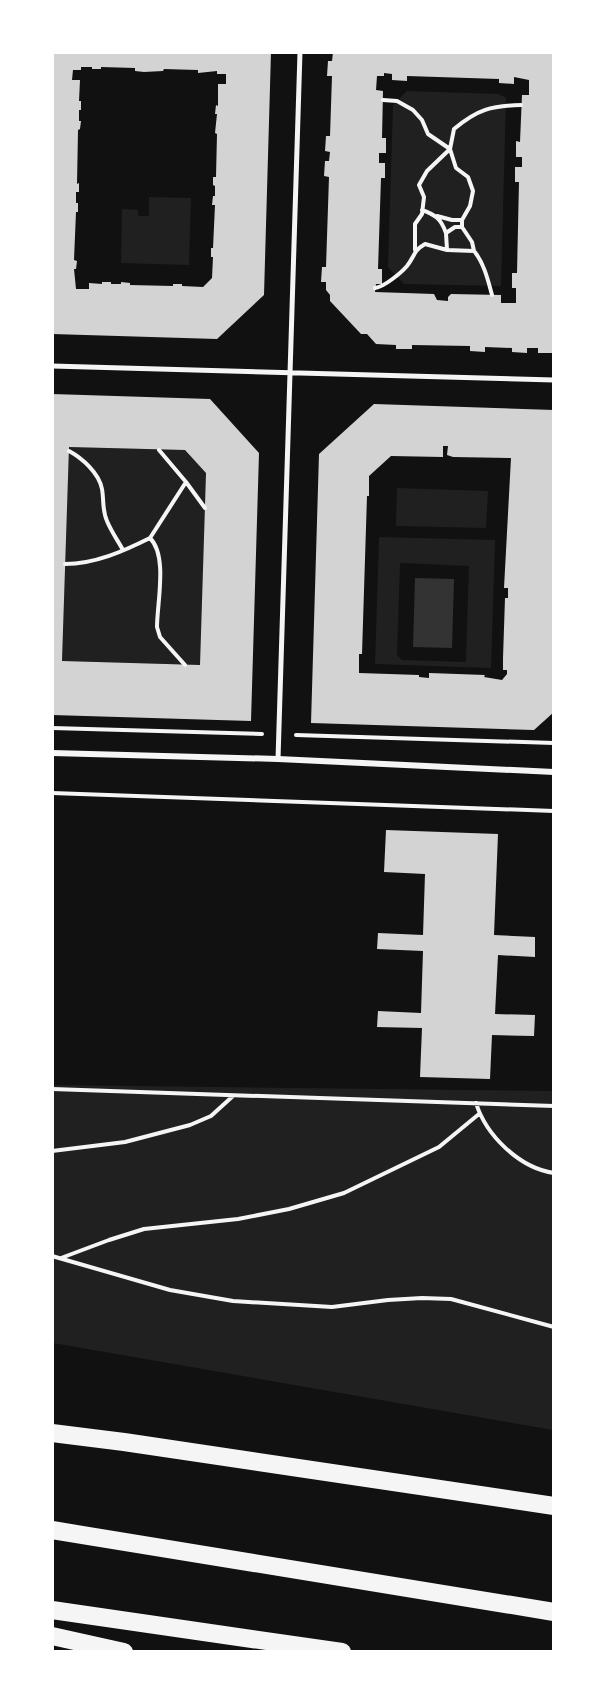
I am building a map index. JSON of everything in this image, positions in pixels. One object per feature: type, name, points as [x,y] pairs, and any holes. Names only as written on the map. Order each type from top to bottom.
[{"type":"highway","points":[[52,1420],[124,1442]]},
{"type":"highway","points":[[52,1433],[554,1506]]},
{"type":"highway","points":[[52,1530],[554,1612]]},
{"type":"highway","points":[[52,1610],[342,1652]]},
{"type":"highway","points":[[52,1636],[124,1652]]},
{"type":"street","points":[[278,759],[300,52]]},
{"type":"street","points":[[52,366],[554,380]]},
{"type":"street","points":[[52,753],[278,759],[554,772]]},
{"type":"path","points":[[383,100],[397,101],[413,110],[422,120],[428,134],[450,149]]},
{"type":"path","points":[[492,295],[472,242],[462,227],[462,220],[470,206],[473,191],[468,177],[456,168],[450,149],[454,129],[468,117],[499,105],[521,105]]},
{"type":"path","points":[[375,288],[382,287],[405,269],[415,250],[415,224],[422,210],[424,197],[419,185],[427,171],[450,149]]},
{"type":"path","points":[[422,210],[452,220],[462,220]]},
{"type":"path","points":[[436,215],[446,233],[447,250]]},
{"type":"path","points":[[446,233],[455,227],[462,227]]},
{"type":"path","points":[[415,250],[425,244],[447,250],[474,251]]},
{"type":"path","points":[[69,450],[80,457],[98,478],[107,523],[123,550]]},
{"type":"path","points":[[159,450],[205,508]]},
{"type":"path","points":[[65,564],[82,564],[150,538],[186,482]]},
{"type":"path","points":[[150,538],[156,543],[160,560],[157,627],[160,637],[185,665]]},
{"type":"path","points":[[52,728],[554,743]]},
{"type":"path","points":[[52,793],[554,811]]},
{"type":"path","points":[[52,1089],[554,1106]]},
{"type":"path","points":[[52,1150],[125,1142],[190,1125],[211,1116],[233,1095]]},
{"type":"path","points":[[476,1103],[479,1114],[491,1133],[504,1146],[522,1160],[546,1172],[554,1173]]},
{"type":"path","points":[[60,1258],[144,1229],[238,1219],[289,1209],[344,1193],[439,1148],[479,1114]]},
{"type":"path","points":[[52,1256],[171,1290],[233,1302],[332,1307],[388,1300],[451,1299],[554,1327]]},
{"type":"shaded area","points":[[407,91],[499,94],[506,98],[501,286],[404,284],[388,267],[393,105]]},
{"type":"shaded area","points":[[149,197],[191,198],[189,265],[121,263],[122,209],[138,210],[138,216],[149,216]]},
{"type":"shaded area","points":[[69,447],[185,450],[206,473],[200,665],[62,661]]},
{"type":"shaded area","points":[[397,488],[488,491],[486,528],[396,526]]},
{"type":"shaded area","points":[[379,537],[495,540],[491,668],[375,664]],"holes":[[[400,563],[469,566],[465,662],[402,660],[397,655]]]},
{"type":"shaded area","points":[[415,578],[454,579],[452,648],[413,647]]},
{"type":"shaded area","points":[[52,1085],[553,1091],[553,1430],[53,1343]]},
{"type":"building","points":[[52,52],[271,52],[264,295],[217,339],[52,334]],"holes":[[[92,67],[92,69],[135,68],[135,71],[144,72],[163,71],[164,69],[198,70],[198,73],[217,71],[217,74],[226,74],[226,84],[218,84],[218,106],[216,105],[215,114],[217,114],[215,133],[217,134],[216,177],[213,177],[215,196],[213,196],[212,205],[215,205],[213,248],[211,248],[212,278],[203,287],[182,286],[182,284],[173,284],[173,286],[130,285],[130,283],[121,282],[121,284],[102,282],[102,284],[89,283],[89,289],[76,289],[74,269],[76,269],[77,261],[74,260],[76,212],[78,212],[76,192],[79,192],[79,183],[77,184],[78,130],[81,121],[79,121],[81,101],[79,101],[80,80],[72,80],[73,70]]]},
{"type":"building","points":[[333,52],[554,52],[553,353],[538,353],[538,348],[527,348],[527,353],[512,352],[512,348],[485,347],[485,352],[470,351],[470,346],[412,345],[412,349],[396,349],[396,345],[376,344],[367,334],[361,334],[330,301],[326,282],[321,282],[322,267],[326,267],[329,177],[324,176],[325,161],[329,161],[330,152],[325,151],[326,136],[330,136],[332,76],[327,76],[328,61],[332,61]],"holes":[[[384,73],[392,74],[392,80],[407,81],[407,76],[499,79],[499,83],[514,84],[514,77],[529,80],[529,95],[522,95],[520,142],[516,141],[516,157],[522,157],[522,167],[515,167],[515,182],[519,182],[517,273],[512,273],[512,288],[516,288],[516,303],[501,303],[501,295],[451,294],[448,301],[437,300],[434,294],[375,292],[376,284],[382,284],[382,269],[378,269],[381,178],[385,178],[385,163],[379,163],[379,153],[386,153],[386,138],[382,138],[383,91],[376,90],[377,76],[384,76]]]},
{"type":"building","points":[[52,394],[210,399],[259,453],[251,721],[52,715]],"holes":[[[69,447],[185,450],[206,473],[200,665],[62,661]]]},
{"type":"building","points":[[374,404],[554,410],[554,712],[534,730],[311,723],[319,454]],"holes":[[[443,446],[448,446],[447,455],[453,457],[511,458],[504,588],[508,588],[508,598],[505,598],[503,658],[503,670],[507,670],[507,674],[502,680],[484,677],[485,675],[429,673],[429,678],[419,677],[419,675],[359,673],[359,654],[362,654],[369,476],[391,456],[443,457]]]},
{"type":"building","points":[[386,830],[498,834],[494,935],[535,937],[535,957],[498,955],[495,1014],[535,1015],[534,1036],[492,1035],[490,1079],[420,1077],[422,1028],[377,1027],[378,1011],[421,1013],[423,951],[377,949],[378,933],[423,935],[425,874],[384,872]]}]
